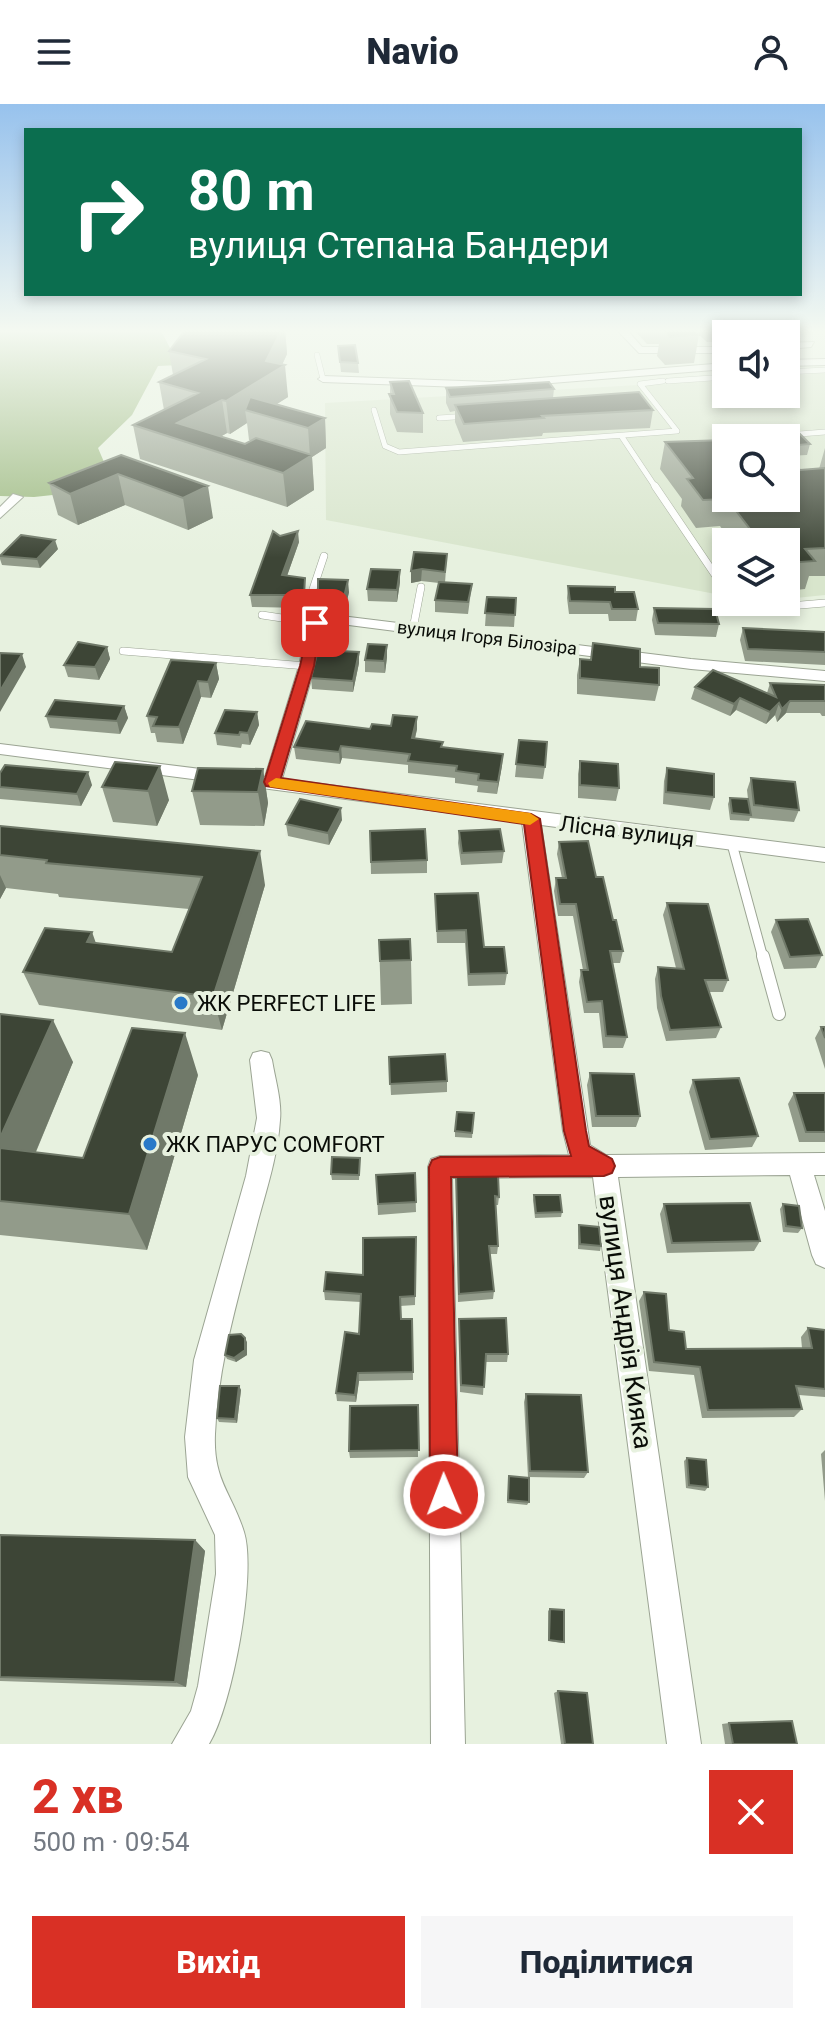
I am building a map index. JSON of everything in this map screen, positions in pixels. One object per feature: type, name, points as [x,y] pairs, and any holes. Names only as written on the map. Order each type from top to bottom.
[{"type":"street","points":[[0,514],[17,497]]},
{"type":"street","name":"вулиця Ігоря Білозіра","points":[[315,623],[341,620],[691,664],[825,676]]},
{"type":"street","points":[[272,782],[307,666],[315,623]]},
{"type":"street","name":"Лісна вулиця","points":[[0,749],[825,855]]},
{"type":"street","name":"вулиця Андрія Кияка","points":[[531,819],[575,1131],[580,1152],[604,1166],[684,1744]]},
{"type":"street","points":[[189,1744],[205,1719],[215,1686],[232,1574],[230,1534],[203,1477],[200,1437],[208,1360],[258,1176],[269,1118],[261,1060]]},
{"type":"street","points":[[799,1164],[825,1255]]},
{"type":"street","points":[[448,1744],[440,1167],[825,1164]]},
{"type":"lane","points":[[374,410],[385,446],[399,452],[677,431],[657,406]]},
{"type":"lane","points":[[439,418],[485,414]]},
{"type":"lane","points":[[800,434],[822,432],[825,438]]},
{"type":"lane","points":[[622,437],[712,570]]},
{"type":"lane","points":[[315,623],[308,611],[312,586],[324,556]]},
{"type":"lane","points":[[413,629],[421,587]]},
{"type":"lane","points":[[800,605],[825,603]]},
{"type":"lane","points":[[262,615],[315,623]]},
{"type":"lane","points":[[123,651],[307,666]]},
{"type":"lane","points":[[732,844],[779,1014]]},
{"type":"shaded area","points":[[325,406],[800,408],[800,406],[825,406],[825,595],[800,598],[800,528],[712,528],[712,593],[326,520]]},
{"type":"green space","points":[[0,406],[137,406],[132,415],[98,448],[110,476],[90,491],[34,497],[0,496]]},
{"type":"building","points":[[173,406],[211,406],[177,423],[245,444],[256,438],[312,455],[283,473],[133,425]]},
{"type":"building","points":[[247,406],[280,406],[325,418],[308,428],[245,410]]},
{"type":"building","points":[[394,406],[420,406],[423,413],[397,412]]},
{"type":"building","points":[[455,406],[650,406],[653,410],[542,416],[544,418],[464,424]]},
{"type":"building","points":[[800,434],[810,444],[800,445]]},
{"type":"building","points":[[712,440],[712,500],[703,500],[687,479],[693,478],[665,442]]},
{"type":"building","points":[[121,455],[208,486],[183,498],[118,474],[70,494],[49,483]]},
{"type":"building","points":[[825,468],[825,548],[805,549],[815,561],[800,562],[800,528],[749,528],[737,512],[800,512],[800,470]]},
{"type":"building","points":[[273,531],[280,536],[298,531],[282,575],[305,578],[304,595],[250,595]]},
{"type":"building","points":[[21,535],[55,540],[37,559],[0,556]]},
{"type":"building","points":[[414,552],[447,554],[445,572],[411,571]]},
{"type":"building","points":[[371,569],[400,570],[397,590],[367,589]]},
{"type":"building","points":[[318,579],[348,580],[344,597],[318,596]]},
{"type":"building","points":[[439,582],[472,584],[468,602],[435,600]]},
{"type":"building","points":[[568,586],[615,587],[615,592],[634,592],[638,609],[612,609],[610,602],[570,601]]},
{"type":"building","points":[[487,597],[516,598],[515,615],[485,613]]},
{"type":"building","points":[[654,608],[712,609],[712,616],[717,616],[719,624],[658,623]]},
{"type":"building","points":[[743,628],[825,632],[825,652],[748,649]]},
{"type":"building","points":[[78,642],[107,647],[95,667],[64,665]]},
{"type":"building","points":[[593,643],[640,649],[640,667],[659,668],[659,685],[580,678],[580,659],[591,660]]},
{"type":"building","points":[[368,644],[387,645],[384,661],[365,660]]},
{"type":"building","points":[[318,650],[359,652],[353,681],[311,678]]},
{"type":"building","points":[[0,653],[22,654],[0,691]]},
{"type":"building","points":[[171,660],[216,663],[208,682],[198,681],[179,727],[153,726],[157,717],[147,716]]},
{"type":"building","points":[[713,670],[776,697],[770,683],[825,685],[825,701],[790,701],[782,709],[779,703],[770,712],[740,698],[734,704],[695,687]]},
{"type":"building","points":[[55,700],[124,706],[117,721],[46,716]]},
{"type":"building","points":[[225,710],[257,712],[248,733],[215,733]]},
{"type":"building","points":[[393,715],[417,717],[412,738],[443,742],[441,747],[503,754],[498,782],[478,780],[479,774],[456,771],[457,766],[408,761],[410,754],[341,746],[339,752],[294,747],[306,721],[370,729],[372,724],[391,726]]},
{"type":"building","points":[[519,740],[547,742],[545,767],[516,764]]},
{"type":"building","points":[[580,761],[618,764],[619,788],[580,785]]},
{"type":"building","points":[[115,762],[160,766],[148,791],[102,787]]},
{"type":"building","points":[[5,765],[88,772],[77,794],[0,787],[0,773]]},
{"type":"building","points":[[198,768],[263,769],[258,792],[192,791]]},
{"type":"building","points":[[667,768],[714,774],[714,797],[666,792]]},
{"type":"building","points":[[751,778],[795,782],[799,810],[754,805]]},
{"type":"building","points":[[730,798],[748,799],[751,815],[732,813]]},
{"type":"building","points":[[300,799],[341,808],[328,833],[286,824]]},
{"type":"building","points":[[0,826],[260,851],[213,997],[23,972],[45,928],[92,932],[87,942],[172,952],[202,877],[46,863],[47,860],[0,855]]},
{"type":"building","points":[[425,829],[427,860],[371,862],[370,831]]},
{"type":"building","points":[[500,829],[504,851],[462,853],[459,831]]},
{"type":"building","points":[[588,841],[596,877],[603,877],[623,951],[610,951],[627,1037],[606,1036],[602,1001],[587,1002],[581,970],[588,970],[576,904],[560,904],[556,878],[566,878],[559,842]]},
{"type":"building","points":[[478,893],[484,947],[504,947],[507,973],[469,974],[466,930],[437,931],[435,894]]},
{"type":"building","points":[[667,903],[708,904],[728,980],[705,980],[721,1027],[670,1030],[661,996],[658,967],[684,969]]},
{"type":"building","points":[[808,919],[822,955],[790,957],[776,920]]},
{"type":"building","points":[[410,939],[411,960],[380,961],[379,940]]},
{"type":"building","points":[[0,1014],[53,1020],[0,1138]]},
{"type":"building","points":[[132,1028],[185,1033],[129,1214],[0,1201],[0,1148],[83,1158]]},
{"type":"building","points":[[445,1054],[447,1081],[390,1084],[389,1057]]},
{"type":"building","points":[[590,1073],[634,1074],[640,1116],[596,1116]]},
{"type":"building","points":[[739,1078],[758,1136],[710,1139],[693,1080]]},
{"type":"building","points":[[794,1093],[825,1093],[825,1132],[806,1132]]},
{"type":"building","points":[[457,1112],[474,1113],[472,1133],[455,1131]]},
{"type":"building","points":[[332,1157],[360,1158],[359,1175],[331,1174]]},
{"type":"building","points":[[415,1173],[416,1202],[378,1204],[376,1175]]},
{"type":"building","points":[[456,1174],[498,1175],[499,1197],[495,1196],[498,1246],[489,1246],[494,1291],[459,1294]]},
{"type":"building","points":[[534,1195],[560,1195],[562,1212],[536,1213]]},
{"type":"building","points":[[750,1203],[760,1241],[672,1243],[664,1204]]},
{"type":"building","points":[[783,1204],[799,1206],[802,1228],[786,1226]]},
{"type":"building","points":[[579,1225],[599,1227],[601,1246],[580,1244]]},
{"type":"building","points":[[416,1237],[415,1296],[400,1297],[401,1319],[412,1319],[413,1372],[358,1373],[355,1395],[336,1393],[345,1332],[359,1334],[361,1294],[324,1291],[326,1272],[363,1275],[363,1238]]},
{"type":"building","points":[[644,1292],[666,1294],[669,1330],[684,1332],[686,1349],[812,1348],[808,1328],[825,1330],[825,1389],[796,1386],[802,1409],[708,1410],[700,1367],[654,1362]]},
{"type":"building","points":[[506,1318],[508,1354],[486,1354],[484,1387],[461,1385],[459,1319]]},
{"type":"building","points":[[241,1334],[245,1338],[245,1350],[234,1358],[225,1355],[229,1335]]},
{"type":"building","points":[[220,1386],[239,1386],[235,1419],[217,1418]]},
{"type":"building","points":[[526,1394],[581,1395],[588,1472],[530,1471]]},
{"type":"building","points":[[418,1405],[419,1450],[349,1451],[350,1406]]},
{"type":"building","points":[[687,1458],[706,1460],[708,1487],[689,1485]]},
{"type":"building","points":[[509,1476],[529,1478],[529,1502],[508,1500]]},
{"type":"building","points":[[0,1535],[195,1540],[175,1682],[0,1677]]},
{"type":"building","points":[[550,1609],[564,1610],[564,1642],[549,1640]]},
{"type":"building","points":[[558,1691],[587,1693],[593,1744],[565,1744]]},
{"type":"building","points":[[792,1721],[797,1744],[733,1744],[729,1723]]},
{"type":"slow traffic","points":[[276,783],[530,819]]},
{"type":"place","name":"ЖК PERFECT LIFE","points":[[181,1003]]},
{"type":"place","name":"ЖК ПАРУС COMFORT","points":[[150,1144]]},
{"type":"route","points":[[315,623],[307,666],[272,782],[531,819],[575,1131],[580,1152],[604,1166],[440,1167],[444,1495]]}]
